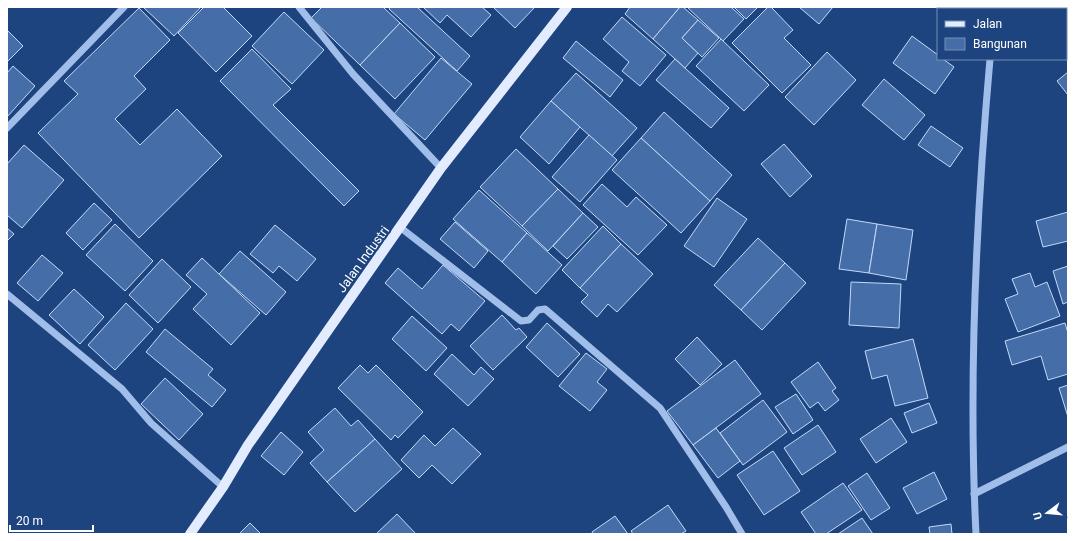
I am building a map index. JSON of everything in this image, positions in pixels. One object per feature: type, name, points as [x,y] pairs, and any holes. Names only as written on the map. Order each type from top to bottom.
[{"type":"main road","name":"Jalan Industri","points":[[190,534],[223,487],[262,425],[401,228],[441,168],[563,8]]},
{"type":"street","points":[[7,127],[124,7]]},
{"type":"street","points":[[299,7],[352,74],[441,168]]},
{"type":"street","points":[[976,534],[974,494],[974,301],[981,156],[990,60]]},
{"type":"street","points":[[401,228],[521,321],[529,320],[538,310],[545,309],[660,408],[726,507],[742,534]]},
{"type":"street","points":[[7,294],[122,389],[151,423],[223,487]]},
{"type":"street","points":[[974,494],[1068,447]]},
{"type":"building","points":[[143,7],[201,7],[174,36]]},
{"type":"building","points":[[204,7],[223,7],[252,36],[216,72],[178,33]]},
{"type":"building","points":[[322,7],[383,7],[400,23],[360,65],[311,18]]},
{"type":"building","points":[[390,7],[417,7],[470,56],[457,71],[389,9]]},
{"type":"building","points":[[423,7],[482,7],[491,15],[471,37],[447,15],[440,23]]},
{"type":"building","points":[[493,7],[535,7],[515,28]]},
{"type":"building","points":[[630,7],[680,7],[653,39],[625,14]]},
{"type":"building","points":[[680,7],[683,7],[698,20],[682,38],[698,53],[685,68],[653,39]]},
{"type":"building","points":[[687,7],[731,7],[744,19],[723,41]]},
{"type":"building","points":[[734,7],[758,7],[746,19]]},
{"type":"building","points":[[768,7],[771,7],[793,30],[784,38],[811,65],[782,93],[732,43]]},
{"type":"building","points":[[799,7],[833,7],[819,24]]},
{"type":"building","points":[[139,8],[170,40],[134,76],[146,89],[115,119],[140,145],[177,109],[222,156],[139,238],[38,133],[78,94],[64,81]]},
{"type":"building","points":[[284,12],[324,50],[292,84],[252,46]]},
{"type":"building","points":[[622,17],[666,55],[640,86],[622,71],[629,62],[603,39]]},
{"type":"building","points":[[698,20],[719,38],[702,57],[682,38]]},
{"type":"building","points":[[400,23],[435,57],[395,99],[360,65]]},
{"type":"building","points":[[7,30],[23,46],[7,62]]},
{"type":"building","points":[[912,36],[937,54],[937,60],[944,60],[954,67],[935,94],[893,63]]},
{"type":"building","points":[[721,39],[769,85],[744,111],[696,66]]},
{"type":"building","points":[[576,41],[623,80],[610,97],[563,58]]},
{"type":"building","points":[[252,49],[291,89],[273,105],[359,191],[344,206],[220,81]]},
{"type":"building","points":[[827,52],[856,80],[814,125],[785,97]]},
{"type":"building","points":[[441,58],[472,84],[425,140],[394,114]]},
{"type":"building","points":[[675,59],[729,108],[711,128],[656,80]]},
{"type":"building","points":[[13,66],[35,86],[7,117],[7,73]]},
{"type":"building","points":[[1068,72],[1068,95],[1057,81]]},
{"type":"building","points":[[576,73],[637,128],[612,156],[551,101]]},
{"type":"building","points":[[884,79],[925,115],[904,140],[862,105]]},
{"type":"building","points":[[551,101],[580,127],[549,164],[520,137]]},
{"type":"building","points":[[664,112],[732,175],[710,201],[641,138]]},
{"type":"building","points":[[931,126],[963,148],[950,167],[918,145]]},
{"type":"building","points":[[589,135],[617,160],[580,202],[552,177]]},
{"type":"building","points":[[641,138],[710,201],[681,233],[612,170]]},
{"type":"building","points":[[784,144],[812,176],[790,197],[761,164]]},
{"type":"building","points":[[24,145],[64,180],[22,228],[7,215],[7,164]]},
{"type":"building","points":[[516,149],[558,189],[522,226],[480,187]]},
{"type":"building","points":[[602,184],[627,207],[636,197],[667,225],[638,255],[583,205]]},
{"type":"building","points":[[558,189],[583,213],[548,251],[522,226]]},
{"type":"building","points":[[479,190],[527,233],[502,262],[453,219]]},
{"type":"building","points":[[717,198],[747,219],[714,267],[684,246]]},
{"type":"building","points":[[94,203],[112,220],[83,250],[66,233]]},
{"type":"building","points":[[1068,212],[1068,241],[1043,247],[1036,221]]},
{"type":"building","points":[[583,213],[598,227],[567,259],[553,246]]},
{"type":"building","points":[[847,219],[877,224],[869,273],[839,269]]},
{"type":"building","points":[[455,222],[488,251],[474,268],[440,239]]},
{"type":"building","points":[[115,224],[153,261],[125,291],[86,255]]},
{"type":"building","points":[[877,224],[913,230],[906,280],[869,273]]},
{"type":"building","points":[[275,225],[316,259],[297,281],[279,266],[273,273],[250,254]]},
{"type":"building","points":[[603,226],[621,244],[580,288],[562,270]]},
{"type":"building","points":[[7,228],[14,234],[7,241]]},
{"type":"building","points":[[527,233],[562,265],[536,294],[502,262]]},
{"type":"building","points":[[758,238],[785,263],[741,310],[714,285]]},
{"type":"building","points":[[621,244],[653,274],[617,312],[608,304],[597,317],[581,302],[588,295],[580,288]]},
{"type":"building","points":[[240,251],[286,292],[266,315],[219,274]]},
{"type":"building","points":[[42,255],[63,273],[38,301],[17,283]]},
{"type":"building","points":[[202,258],[260,313],[231,345],[193,309],[207,294],[186,275]]},
{"type":"building","points":[[162,259],[191,287],[158,323],[129,295]]},
{"type":"building","points":[[785,263],[806,283],[762,330],[741,310]]},
{"type":"building","points":[[443,265],[485,301],[459,331],[451,324],[442,334],[385,283],[398,268],[422,289]]},
{"type":"building","points":[[1068,266],[1068,302],[1063,304],[1053,271]]},
{"type":"building","points":[[1030,273],[1035,287],[1047,282],[1060,316],[1018,332],[1005,299],[1018,294],[1012,279]]},
{"type":"building","points":[[851,282],[901,284],[899,328],[849,325]]},
{"type":"building","points":[[74,289],[104,317],[80,344],[49,315]]},
{"type":"building","points":[[126,303],[153,329],[115,370],[88,345]]},
{"type":"building","points":[[502,315],[516,330],[519,328],[527,337],[493,370],[470,346]]},
{"type":"building","points":[[412,316],[447,348],[426,371],[392,339]]},
{"type":"building","points":[[547,323],[580,354],[558,377],[526,347]]},
{"type":"building","points":[[1065,323],[1068,333],[1068,374],[1048,380],[1041,356],[1012,365],[1005,341]]},
{"type":"building","points":[[165,329],[213,369],[208,375],[226,390],[212,407],[146,352]]},
{"type":"building","points":[[697,337],[722,364],[700,385],[675,359]]},
{"type":"building","points":[[913,339],[928,398],[895,406],[887,375],[872,379],[865,351]]},
{"type":"building","points":[[586,353],[607,369],[597,382],[607,390],[590,411],[559,386]]},
{"type":"building","points":[[452,354],[474,375],[481,367],[494,379],[468,406],[434,374]]},
{"type":"building","points":[[735,360],[761,394],[693,445],[667,411]]},
{"type":"building","points":[[818,362],[836,388],[832,391],[839,400],[825,411],[818,402],[810,408],[791,382]]},
{"type":"building","points":[[360,365],[368,373],[376,365],[423,412],[398,438],[395,435],[391,440],[338,388]]},
{"type":"building","points":[[165,378],[203,414],[179,440],[141,404]]},
{"type":"building","points":[[1068,385],[1068,417],[1059,388]]},
{"type":"building","points":[[796,394],[813,420],[793,434],[775,407]]},
{"type":"building","points":[[763,400],[787,432],[743,465],[720,433]]},
{"type":"building","points":[[929,403],[937,423],[912,433],[904,413]]},
{"type":"building","points":[[335,408],[351,426],[358,420],[375,439],[327,482],[310,463],[324,450],[308,432]]},
{"type":"building","points":[[891,418],[907,442],[876,463],[860,439]]},
{"type":"building","points":[[818,425],[836,452],[802,475],[784,448]]},
{"type":"building","points":[[453,428],[481,454],[452,484],[432,465],[419,478],[401,460],[424,435],[435,446]]},
{"type":"building","points":[[716,428],[740,461],[718,478],[693,445]]},
{"type":"building","points":[[281,432],[303,452],[284,475],[261,456]]},
{"type":"building","points":[[375,439],[402,469],[355,512],[327,482]]},
{"type":"building","points":[[773,451],[800,491],[764,515],[737,475]]},
{"type":"building","points":[[934,472],[947,499],[917,514],[903,488]]},
{"type":"building","points":[[867,473],[890,508],[871,520],[848,486]]},
{"type":"building","points":[[843,483],[862,510],[826,534],[816,534],[801,512]]},
{"type":"building","points":[[668,505],[686,531],[681,534],[633,534],[631,531]]},
{"type":"building","points":[[397,514],[416,534],[376,534]]},
{"type":"building","points":[[615,516],[628,534],[593,534],[592,532]]},
{"type":"building","points":[[862,518],[873,534],[838,534]]},
{"type":"building","points":[[250,523],[261,534],[239,534]]},
{"type":"building","points":[[951,524],[952,534],[930,534],[929,527]]}]
